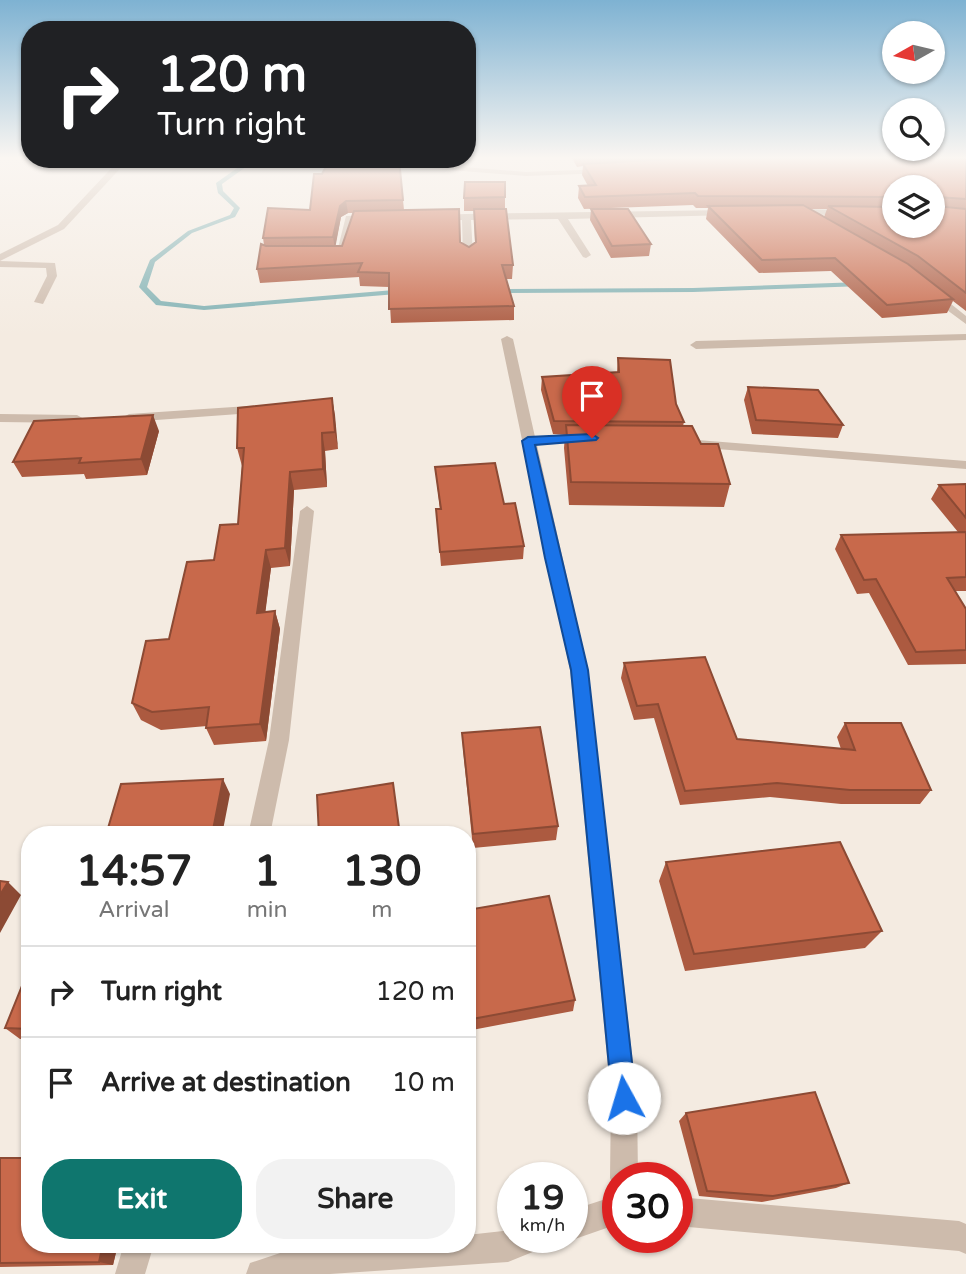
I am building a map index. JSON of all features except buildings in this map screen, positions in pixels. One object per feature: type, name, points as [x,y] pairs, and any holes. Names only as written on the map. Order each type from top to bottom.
[{"type":"street","points":[[0,258],[61,227],[70,217]]},
{"type":"street","points":[[432,218],[451,217]]},
{"type":"street","points":[[466,217],[468,255]]},
{"type":"street","points":[[562,217],[586,255]]},
{"type":"street","points":[[810,217],[821,225]]},
{"type":"street","points":[[329,255],[341,255],[349,218],[385,218]]},
{"type":"street","points":[[0,264],[51,265],[52,276],[39,302]]},
{"type":"street","points":[[925,289],[966,321]]},
{"type":"street","points":[[695,345],[966,337]]},
{"type":"street","points":[[507,339],[552,558],[579,670],[624,1098],[624,1162]]},
{"type":"street","points":[[120,418],[281,406]]},
{"type":"street","points":[[0,418],[95,419]]},
{"type":"street","points":[[528,441],[605,439]]},
{"type":"street","points":[[672,442],[966,465]]},
{"type":"street","points":[[261,826],[279,740],[307,511]]},
{"type":"street","points":[[693,1212],[959,1236],[966,1239]]},
{"type":"street","points":[[476,1249],[497,1248]]},
{"type":"street","points":[[130,1274],[136,1253]]},
{"type":"street","points":[[261,1274],[301,1261],[419,1253]]},
{"type":"waterway","points":[[229,217],[190,232],[152,261],[143,287],[159,303],[204,308],[406,291]]},
{"type":"waterway","points":[[494,291],[693,290],[861,284]]},
{"type":"route","points":[[592,438],[528,441],[579,670],[624,1098]]}]
